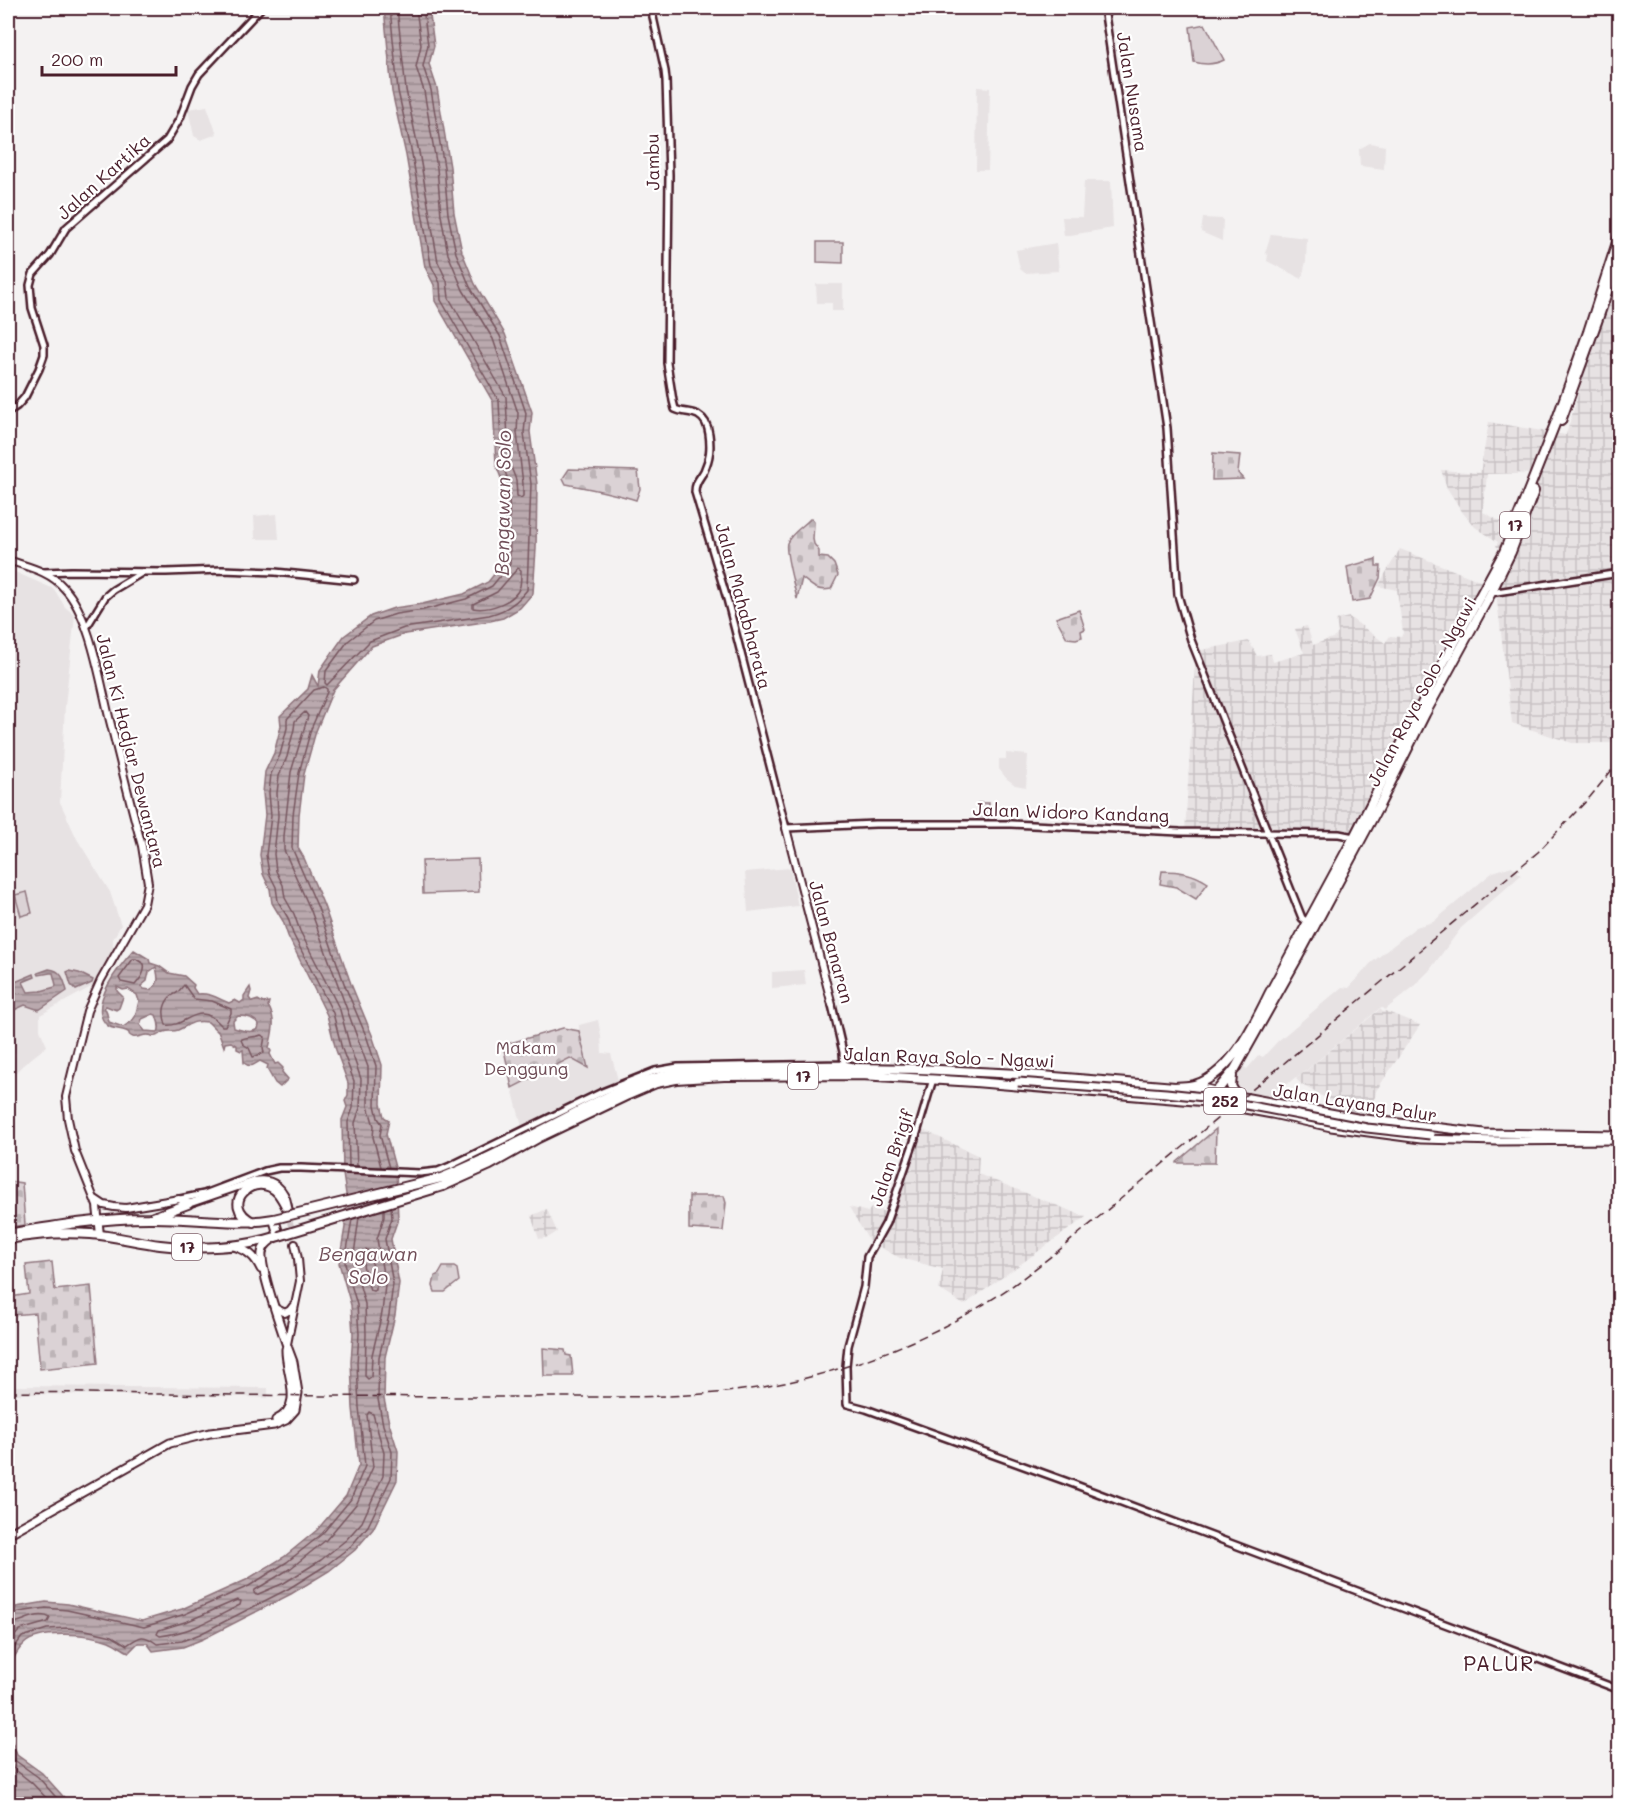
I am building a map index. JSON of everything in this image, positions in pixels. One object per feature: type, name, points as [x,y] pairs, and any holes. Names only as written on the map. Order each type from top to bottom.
[{"type":"highway","name":"Jalan Raya Solo - Ngawi","points":[[276,1237],[443,1186],[491,1165],[553,1131],[649,1085],[667,1080],[714,1076],[861,1075],[1202,1101],[1211,1098],[1234,1069],[1298,957],[1380,804],[1487,593],[1550,439],[1620,233]]},
{"type":"highway","name":"Jalan Raya Solo - Ngawi","points":[[274,1219],[441,1178],[626,1085],[697,1069],[844,1066],[1066,1077],[1175,1087],[1191,1086],[1216,1073],[1232,1057],[1257,1020],[1404,737],[1511,552],[1561,423],[1620,254]]},
{"type":"highway","points":[[1234,1069],[1230,1084],[1236,1095]]},
{"type":"highway","points":[[1187,1100],[1186,1092],[1191,1086],[1217,1092]]},
{"type":"highway","points":[[1173,1098],[1177,1095],[1175,1087]]},
{"type":"highway","points":[[254,1223],[244,1217],[239,1208],[240,1196],[250,1187],[263,1185],[272,1188],[280,1195],[288,1210]]},
{"type":"highway","points":[[151,1218],[188,1204]]},
{"type":"highway","points":[[126,1208],[127,1218]]},
{"type":"highway","name":"17","points":[[8,1234],[99,1217],[254,1223],[274,1219]]},
{"type":"highway","points":[[274,1219],[276,1237]]},
{"type":"highway","name":"17","points":[[8,1239],[51,1233],[100,1235],[130,1242],[174,1246],[233,1246],[276,1237]]},
{"type":"main road","name":"Jalan Ki Hadjar Dewantara","points":[[8,560],[44,572],[66,590],[77,607],[86,628],[142,846],[148,883],[141,912],[101,980],[87,1011],[66,1096],[68,1119],[77,1157],[95,1199],[100,1235]]},
{"type":"main road","name":"Jalan Banaran","points":[[786,828],[832,1005]]},
{"type":"main road","name":"Jalan Layang Palur","points":[[976,1072],[1019,1080],[1204,1097],[1366,1128],[1479,1137]]},
{"type":"main road","name":"Jalan Layang Palur","points":[[975,1082],[1019,1080]]},
{"type":"main road","name":"252","points":[[1217,1092],[1357,1118],[1479,1137],[1620,1140]]},
{"type":"main road","name":"252","points":[[1202,1101],[1331,1127],[1421,1139],[1620,1135]]},
{"type":"main road","points":[[1272,1114],[1269,1111],[1274,1102]]},
{"type":"main road","points":[[95,1199],[104,1205],[126,1208],[179,1199],[188,1204],[252,1179],[265,1180],[279,1186],[286,1198],[288,1210]]},
{"type":"main road","points":[[276,1237],[266,1245],[262,1255],[268,1285],[286,1346]]},
{"type":"main road","points":[[8,1534],[170,1443],[210,1433],[258,1426],[284,1416],[292,1403],[292,1383],[286,1346],[300,1281],[295,1244]]},
{"type":"main road","points":[[233,1246],[248,1251],[254,1256],[268,1285]]},
{"type":"main road","points":[[275,1308],[286,1312],[290,1310],[297,1297]]},
{"type":"street","name":"Jalan Kartika","points":[[8,412],[25,398],[44,355],[44,345],[32,308],[30,285],[33,273],[50,255],[66,228],[167,140],[180,118],[196,79],[218,52],[261,8]]},
{"type":"street","name":"Jambu","points":[[651,8],[666,71],[669,175],[668,365],[674,406],[681,412]]},
{"type":"street","name":"Jalan Nusama","points":[[1104,8],[1167,428],[1179,603],[1191,640],[1302,918],[1307,922]]},
{"type":"street","name":"Jalan Mahabharata","points":[[681,412],[699,415],[707,426],[711,448],[704,470],[695,487],[727,599],[786,828]]},
{"type":"street","points":[[44,572],[248,570],[354,580]]},
{"type":"street","points":[[86,628],[105,597],[144,572]]},
{"type":"street","points":[[1487,593],[1620,573]]},
{"type":"street","name":"Jalan Widoro Kandang","points":[[786,828],[851,824],[1046,825],[1180,832],[1339,834],[1354,837]]},
{"type":"street","name":"Jalan Banaran","points":[[832,1005],[844,1066]]},
{"type":"street","name":"Jalan Brigif","points":[[933,1079],[928,1101],[886,1223],[870,1250],[866,1262],[864,1287],[848,1347],[847,1404],[1068,1482],[1620,1690]]},
{"type":"street","points":[[179,1199],[204,1194],[279,1168],[420,1173],[438,1171],[483,1156]]},
{"type":"shaded area","points":[[977,87],[990,88],[988,170],[976,170]]},
{"type":"shaded area","points":[[207,106],[217,134],[201,140],[194,136],[188,109]]},
{"type":"shaded area","points":[[1370,143],[1385,146],[1384,169],[1360,166],[1359,149]]},
{"type":"shaded area","points":[[1084,181],[1111,181],[1113,228],[1064,236],[1062,217],[1082,217]]},
{"type":"shaded area","points":[[1203,218],[1223,219],[1222,241],[1201,232]]},
{"type":"shaded area","points":[[1271,234],[1307,238],[1302,279],[1267,261],[1268,255],[1265,253]]},
{"type":"shaded area","points":[[1056,243],[1059,271],[1025,273],[1020,269],[1016,250]]},
{"type":"shaded area","points":[[1619,257],[1620,743],[1572,743],[1512,723],[1496,592],[1536,473],[1487,474],[1483,512],[1509,526],[1502,550],[1496,546],[1498,542],[1475,527],[1463,513],[1447,488],[1441,470],[1480,473],[1489,422],[1566,435]]},
{"type":"shaded area","points":[[816,284],[843,284],[843,311],[832,311],[832,303],[817,303]]},
{"type":"shaded area","points":[[277,514],[279,539],[255,539],[254,516]]},
{"type":"shaded area","points":[[1400,549],[1483,582],[1443,656],[1355,836],[1185,832],[1196,651],[1249,641],[1257,656],[1271,654],[1273,662],[1304,653],[1295,629],[1307,626],[1313,645],[1335,637],[1338,633],[1336,620],[1349,617],[1385,643],[1390,636],[1401,637],[1403,633],[1397,590],[1378,586]]},
{"type":"shaded area","points":[[8,569],[54,589],[65,607],[75,615],[65,706],[60,802],[77,839],[110,892],[121,925],[113,939],[113,954],[93,986],[40,1015],[40,1030],[47,1046],[11,1077],[8,1077],[8,1071],[16,1054],[8,1050]]},
{"type":"shaded area","points":[[1006,753],[1028,755],[1026,787],[1015,785],[999,769],[999,759],[1006,759]]},
{"type":"shaded area","points":[[1512,866],[1521,875],[1461,928],[1429,971],[1412,988],[1385,1010],[1379,1009],[1277,1092],[1273,1098],[1238,1092],[1234,1084],[1241,1065],[1247,1069],[1259,1055],[1263,1057],[1278,1041],[1342,987],[1349,988],[1370,964],[1416,927],[1433,922],[1493,872]]},
{"type":"shaded area","points":[[790,868],[798,906],[748,912],[745,872]]},
{"type":"shaded area","points":[[804,970],[806,985],[772,988],[772,972]]},
{"type":"shaded area","points":[[1380,1009],[1420,1025],[1376,1091],[1375,1097],[1363,1115],[1354,1114],[1302,1085],[1296,1079]]},
{"type":"shaded area","points":[[598,1020],[602,1053],[611,1054],[618,1080],[522,1127],[512,1088],[570,1058],[588,1068],[579,1025]]},
{"type":"shaded area","points":[[919,1128],[979,1156],[978,1174],[1086,1217],[964,1305],[939,1289],[943,1269],[900,1258],[872,1243],[849,1207],[868,1212],[871,1208],[890,1213]]},
{"type":"shaded area","points":[[547,1209],[557,1232],[539,1239],[531,1216]]},
{"type":"shaded area","points":[[8,1386],[268,1388],[268,1398],[8,1394]]},
{"type":"green space","points":[[1205,24],[1224,60],[1217,63],[1194,62],[1190,27]]},
{"type":"green space","points":[[817,242],[843,242],[843,263],[817,262]]},
{"type":"green space","points":[[1213,453],[1240,455],[1238,473],[1243,479],[1212,480]]},
{"type":"green space","points":[[569,469],[638,471],[640,489],[636,500],[566,484],[563,478]]},
{"type":"green space","points":[[811,518],[814,522],[814,544],[819,551],[819,557],[828,558],[834,564],[838,575],[831,589],[826,590],[815,588],[802,578],[797,599],[786,547],[789,539]]},
{"type":"green space","points":[[1376,559],[1376,566],[1381,566],[1380,578],[1370,599],[1352,602],[1347,567]]},
{"type":"green space","points":[[1079,610],[1085,629],[1081,631],[1082,637],[1067,638],[1056,618]]},
{"type":"green space","points":[[978,803],[989,803],[988,822],[977,822]]},
{"type":"green space","points":[[478,859],[479,892],[423,894],[422,861]]},
{"type":"green space","points":[[1162,871],[1186,873],[1208,883],[1196,899],[1176,887],[1160,884]]},
{"type":"green space","points":[[27,892],[32,913],[21,916],[15,895]]},
{"type":"green space","name":"Makam Denggung","points":[[563,1028],[579,1031],[588,1068],[570,1058],[512,1088],[503,1045]]},
{"type":"green space","points":[[1216,1129],[1215,1163],[1177,1163],[1177,1162]]},
{"type":"green space","points":[[8,1181],[22,1183],[25,1225],[8,1227]]},
{"type":"green space","points":[[689,1196],[724,1196],[726,1203],[723,1231],[689,1229]]},
{"type":"green space","points":[[52,1262],[55,1290],[91,1286],[98,1363],[40,1369],[35,1313],[12,1315],[11,1297],[29,1294],[26,1265]]},
{"type":"green space","points":[[443,1267],[457,1269],[459,1281],[445,1292],[435,1292],[433,1286],[435,1276]]},
{"type":"green space","points":[[543,1348],[565,1350],[566,1355],[571,1356],[573,1376],[544,1376]]},
{"type":"water","name":"Bengawan Solo","points":[[384,8],[429,8],[434,46],[429,64],[437,88],[450,167],[454,213],[462,252],[475,284],[505,334],[532,412],[530,432],[537,484],[533,593],[520,608],[503,618],[405,634],[372,646],[333,690],[316,731],[304,774],[298,848],[324,906],[382,1065],[381,1104],[384,1117],[389,1120],[386,1134],[396,1171],[398,1219],[391,1239],[399,1283],[395,1315],[385,1357],[384,1399],[398,1451],[397,1480],[373,1529],[355,1550],[329,1571],[291,1594],[203,1639],[183,1647],[153,1651],[147,1643],[138,1643],[129,1652],[109,1641],[90,1636],[65,1634],[41,1636],[24,1644],[13,1659],[8,1677],[8,1612],[16,1607],[46,1602],[68,1604],[142,1621],[182,1609],[246,1580],[284,1557],[317,1530],[346,1496],[359,1465],[353,1408],[351,1305],[339,1263],[345,1227],[346,1194],[343,1174],[342,1120],[347,1107],[345,1101],[348,1095],[348,1083],[327,1015],[288,936],[283,921],[272,903],[270,889],[263,874],[260,855],[265,815],[263,793],[265,772],[274,753],[281,726],[280,716],[308,689],[312,675],[318,686],[320,670],[344,636],[371,616],[394,608],[464,594],[488,582],[504,562],[503,483],[496,465],[493,402],[435,301],[434,285],[425,267],[406,155],[392,92]]},
{"type":"water","points":[[134,950],[149,959],[150,963],[169,973],[184,976],[194,985],[193,988],[197,994],[210,995],[229,1003],[235,1000],[240,1003],[244,1000],[250,987],[249,998],[252,1002],[258,1000],[263,1003],[269,1002],[268,1006],[273,1021],[270,1054],[275,1064],[278,1063],[283,1068],[282,1072],[288,1079],[280,1087],[267,1069],[268,1065],[260,1061],[254,1065],[246,1065],[243,1050],[237,1049],[237,1046],[231,1042],[225,1043],[224,1047],[219,1033],[208,1022],[195,1022],[156,1036],[135,1037],[126,1031],[107,1025],[101,1015],[103,995],[114,974]],"holes":[[[156,967],[158,977],[150,990],[141,986],[147,981],[149,972]],[[117,987],[123,990],[128,989],[137,995],[139,1001],[135,1017],[123,1027],[109,1022],[104,1008],[106,1006],[116,1010],[119,1008],[123,997],[117,991]],[[156,1015],[158,1032],[145,1031],[140,1025],[142,1019]],[[238,1016],[244,1016],[253,1019],[259,1025],[258,1029],[246,1031],[234,1028],[233,1021]]]},
{"type":"water","points":[[49,969],[60,974],[67,991],[39,1010],[25,1005],[14,1010],[8,1018],[8,985],[34,974],[35,977],[23,982],[28,992],[55,987],[53,973],[39,975],[38,973]]},
{"type":"water","points":[[67,972],[93,980],[92,983],[76,990],[71,985]]},
{"type":"water","points":[[8,1722],[10,1737],[17,1755],[42,1773],[70,1804],[18,1804],[8,1790]]},
{"type":"tunnel","points":[[288,1213],[295,1244]]},
{"type":"railway","points":[[8,1392],[586,1397],[695,1395],[802,1379],[878,1355],[951,1323],[974,1310],[1013,1286],[1058,1251],[1538,852],[1590,797],[1620,760]]},
{"type":"district","name":"PALUR","points":[[1499,1664]]}]
